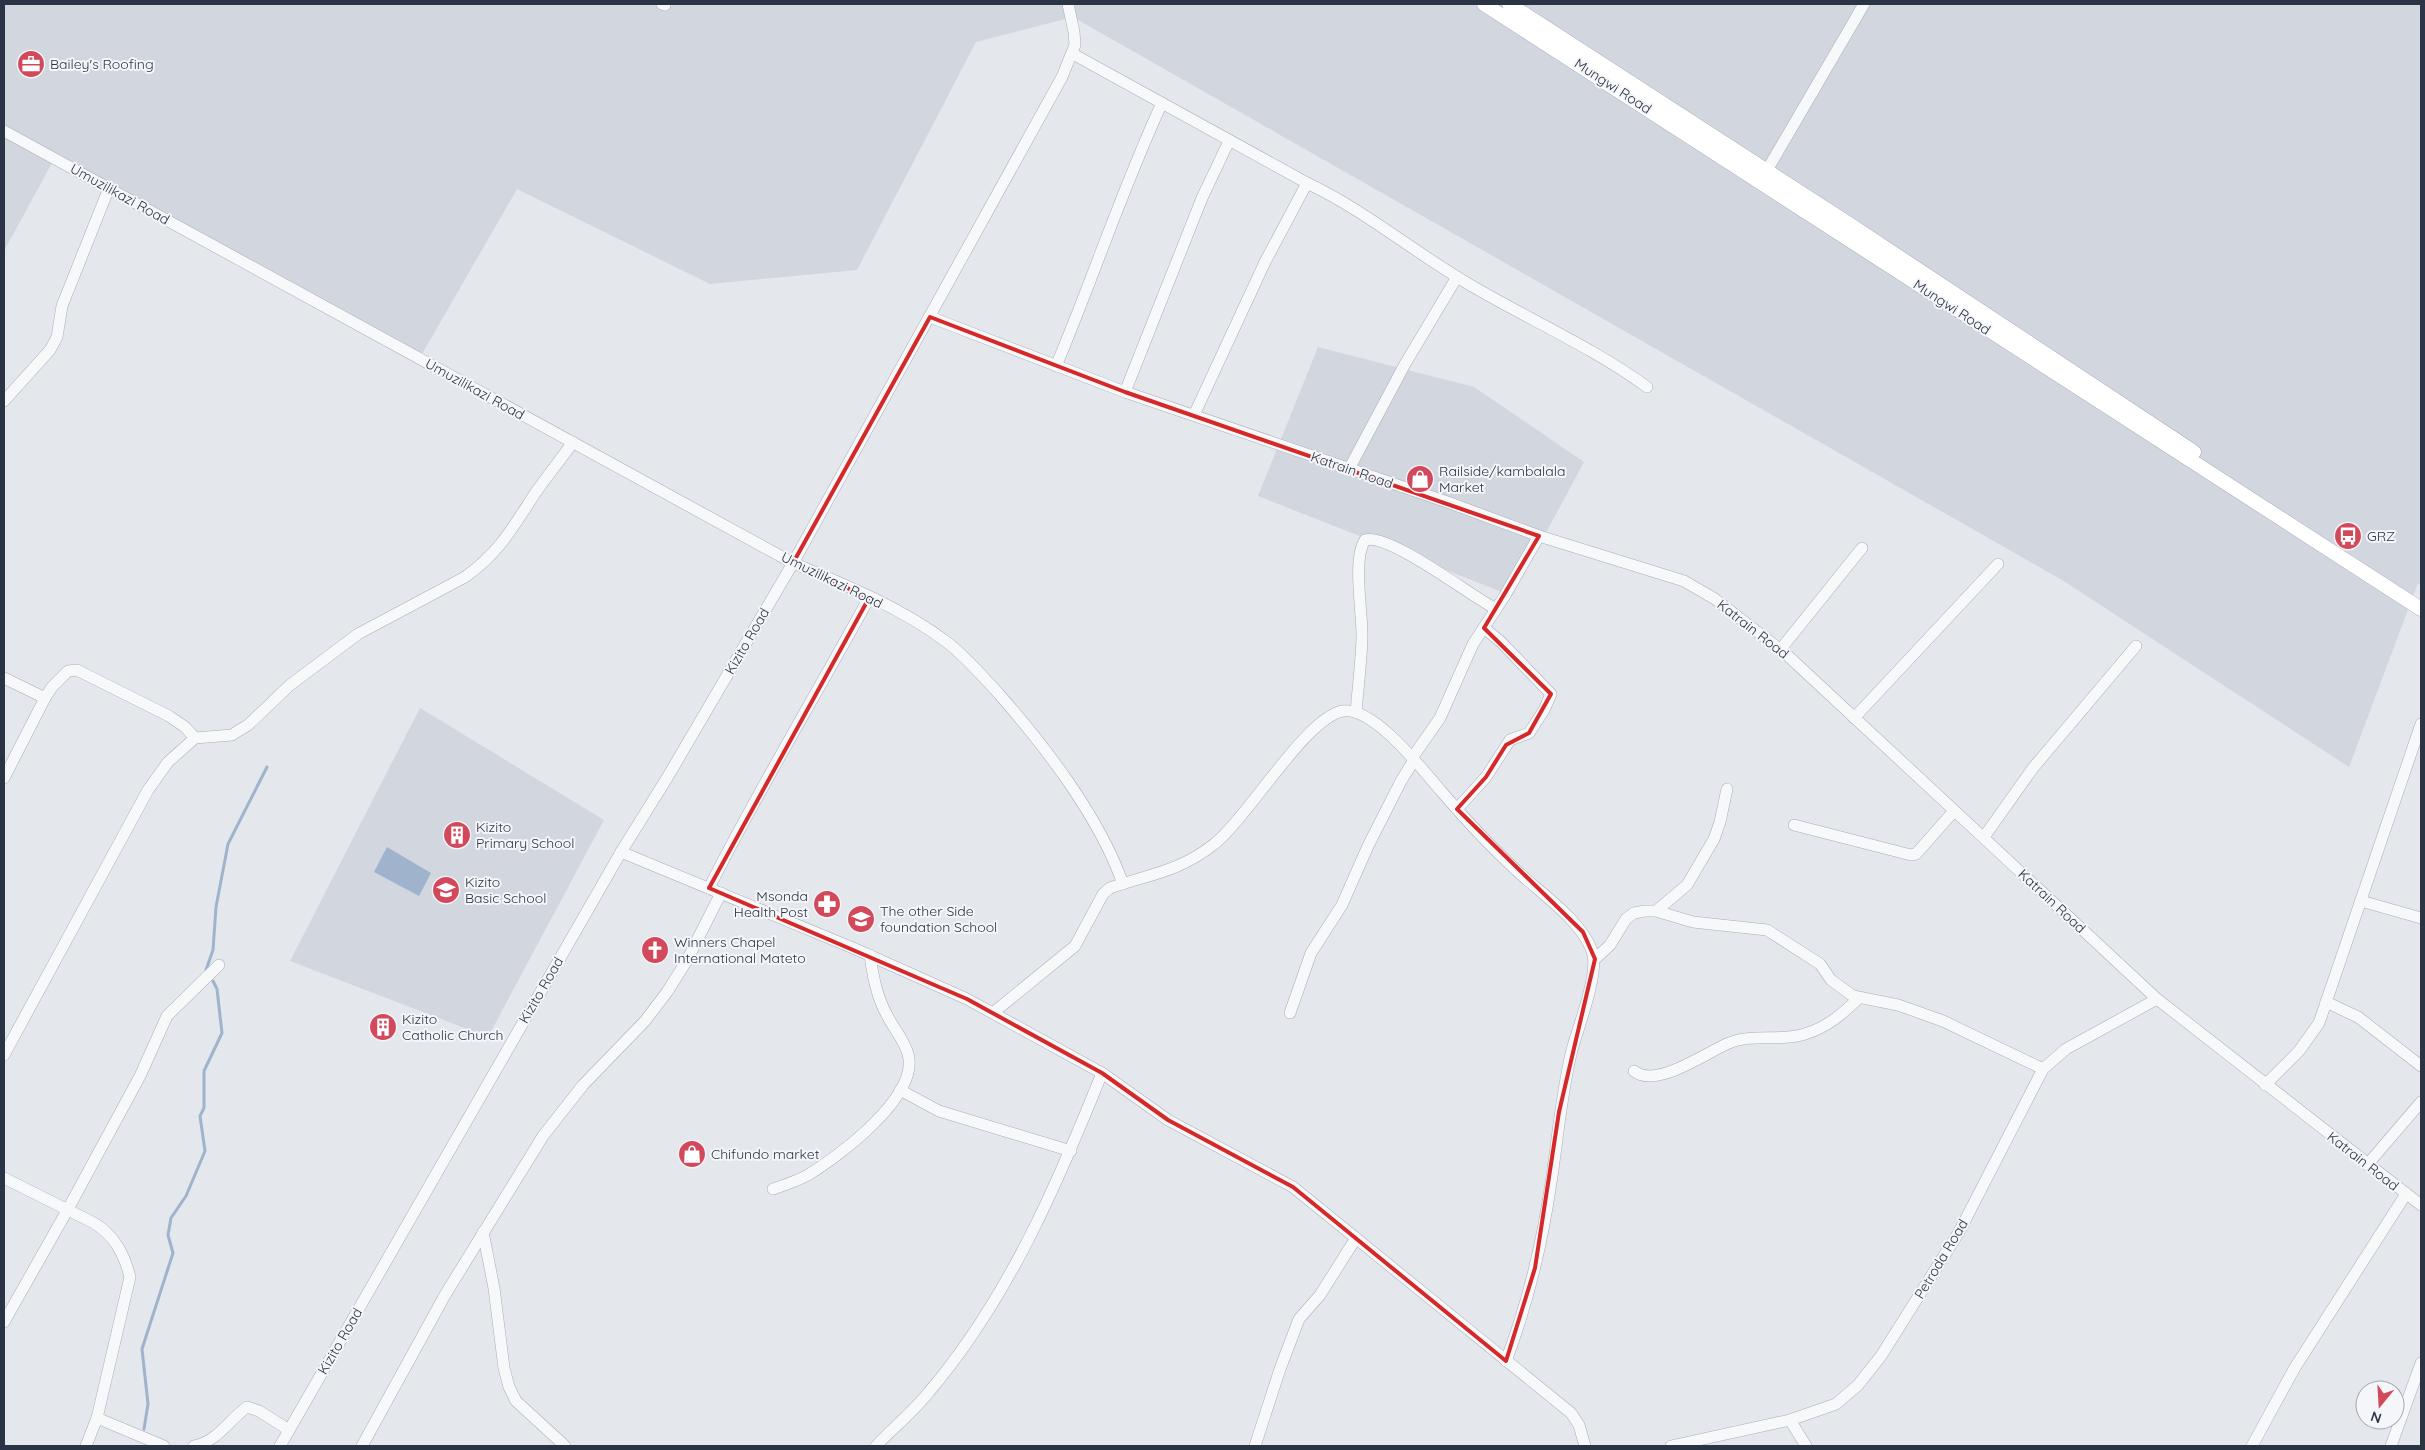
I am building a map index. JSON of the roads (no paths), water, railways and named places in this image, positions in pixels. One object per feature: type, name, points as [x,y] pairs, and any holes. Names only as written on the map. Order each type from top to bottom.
[{"type":"main road","name":"Mungwi Road","points":[[1484,4],[1950,292],[2142,416],[2258,496],[2421,601]]},
{"type":"main road","name":"Mungwi Road","points":[[1509,4],[1764,176],[2421,609]]},
{"type":"street","points":[[1068,4],[1074,32],[1073,54],[1229,141],[1362,212],[1458,278],[1621,368],[1647,387]]},
{"type":"street","points":[[1764,176],[1864,4]]},
{"type":"street","name":"Kizito Road","points":[[280,1446],[620,852],[667,778],[794,563],[1073,54]]},
{"type":"street","points":[[1056,366],[1080,310],[1132,167],[1162,103]]},
{"type":"street","name":"Umuzilikazi Road","points":[[4,131],[794,563],[901,613],[948,643],[982,675],[1023,721],[1049,756],[1098,827],[1113,857],[1123,884]]},
{"type":"street","points":[[1125,392],[1202,198],[1229,141]]},
{"type":"street","points":[[1194,415],[1260,271],[1307,183]]},
{"type":"street","points":[[4,401],[50,350],[57,337],[62,306],[109,188]]},
{"type":"street","points":[[1349,469],[1405,364],[1458,278]]},
{"type":"street","name":"Katrain Road","points":[[930,317],[1125,392],[1450,503],[1539,536],[1684,581],[1715,599],[1780,650],[2157,999],[2367,1165],[2421,1205]]},
{"type":"street","points":[[4,1055],[148,790],[168,762],[195,738],[232,735],[248,725],[290,685],[358,634],[465,577],[481,566],[511,532],[542,484],[573,442]]},
{"type":"street","points":[[1290,1013],[1311,952],[1342,905],[1368,846],[1413,759],[1440,718],[1467,656],[1539,536]]},
{"type":"street","points":[[1356,712],[1362,640],[1359,606],[1360,552],[1365,540],[1369,539],[1382,543],[1426,563],[1476,598],[1496,609]]},
{"type":"street","points":[[1780,650],[1862,548]]},
{"type":"street","points":[[1854,718],[1998,564]]},
{"type":"street","points":[[709,888],[790,737],[818,691],[869,598]]},
{"type":"street","points":[[1456,809],[1486,777],[1510,740],[1529,733],[1544,710],[1551,694],[1501,642],[1484,628]]},
{"type":"street","points":[[1984,837],[2034,768],[2136,646]]},
{"type":"street","points":[[4,778],[45,698],[52,687],[68,671],[77,670],[169,716],[185,727],[195,738]]},
{"type":"street","points":[[4,678],[45,698]]},
{"type":"street","points":[[994,1012],[1075,946],[1103,894],[1110,888],[1170,871],[1213,846],[1229,832],[1290,754],[1318,726],[1338,712],[1347,710],[1365,716],[1413,759],[1456,809],[1514,868],[1582,932],[1595,959]]},
{"type":"street","points":[[2265,1085],[2312,1035],[2319,1023],[2421,724]]},
{"type":"street","points":[[1656,911],[1687,885],[1714,839],[1720,822],[1727,789]]},
{"type":"street","points":[[1794,825],[1911,855],[1916,854],[1954,810]]},
{"type":"street","points":[[620,852],[870,955],[994,1012],[1102,1073],[1168,1120],[1293,1187],[1446,1314],[1571,1413],[1579,1425],[1585,1446]]},
{"type":"street","points":[[362,1446],[445,1295],[543,1136],[583,1085],[645,1021],[686,962],[721,893]]},
{"type":"street","points":[[2361,900],[2421,918]]},
{"type":"street","points":[[1506,1360],[1521,1322],[1537,1260],[1552,1181],[1559,1112],[1595,959],[1610,945],[1630,916],[1646,911],[1656,911],[1693,922],[1767,930],[1820,964],[1838,987],[1858,998],[1898,1005],[1943,1021],[2043,1069]]},
{"type":"street","points":[[773,1189],[808,1175],[843,1149],[892,1104],[907,1075],[908,1055],[882,1004],[873,979],[870,955]]},
{"type":"street","points":[[4,1322],[68,1210],[140,1076],[167,1016],[219,965]]},
{"type":"street","points":[[1634,1070],[1643,1076],[1658,1076],[1739,1040],[1804,1035],[1833,1022],[1858,998]]},
{"type":"street","name":"Petroda Road","points":[[1671,1446],[1790,1420],[1836,1404],[1858,1385],[1881,1356],[1959,1232],[2043,1069],[2066,1049],[2157,999]]},
{"type":"street","points":[[2326,1002],[2358,1018],[2421,1066]]},
{"type":"street","points":[[876,1446],[929,1393],[999,1296],[1071,1151],[1102,1073]]},
{"type":"street","points":[[900,1090],[939,1112],[1071,1151]]},
{"type":"street","points":[[2367,1165],[2421,1102]]},
{"type":"street","points":[[4,1178],[106,1231],[124,1255],[130,1277],[97,1418],[86,1446]]},
{"type":"street","points":[[2252,1446],[2294,1369],[2406,1194]]},
{"type":"street","points":[[483,1232],[494,1288],[504,1368],[509,1387],[516,1401],[565,1446]]},
{"type":"street","points":[[1255,1446],[1280,1370],[1300,1319],[1320,1295],[1356,1238]]},
{"type":"street","points":[[2391,1446],[2421,1363]]},
{"type":"street","points":[[194,1446],[202,1445],[214,1438],[247,1407],[259,1411],[289,1430]]},
{"type":"street","points":[[97,1418],[164,1446]]},
{"type":"street","points":[[1790,1420],[1806,1446]]},
{"type":"water","points":[[387,847],[431,873],[419,896],[374,872]]},
{"type":"waterway","points":[[206,970],[213,950],[216,907],[228,844],[267,767]]},
{"type":"waterway","points":[[144,1429],[148,1404],[142,1349],[173,1253],[168,1235],[171,1218],[186,1196],[205,1151],[200,1116],[204,1108],[204,1071],[222,1033],[217,989],[213,981]]},
{"type":"place","name":"Bailey's Roofing","points":[[31,64]]},
{"type":"place","name":"Railside/kambalala Market","points":[[1420,479]]},
{"type":"place","name":"GRZ","points":[[2348,536]]},
{"type":"place","name":"Kizito Primary School","points":[[457,835]]},
{"type":"place","name":"Kizito Basic School","points":[[446,890]]},
{"type":"place","name":"Msonda Health Post","points":[[827,904]]},
{"type":"place","name":"The other Side foundation School","points":[[861,919]]},
{"type":"place","name":"Winners Chapel International Mateto","points":[[655,950]]},
{"type":"place","name":"Kizito Catholic Church","points":[[383,1027]]},
{"type":"place","name":"Chifundo market","points":[[692,1154]]}]
